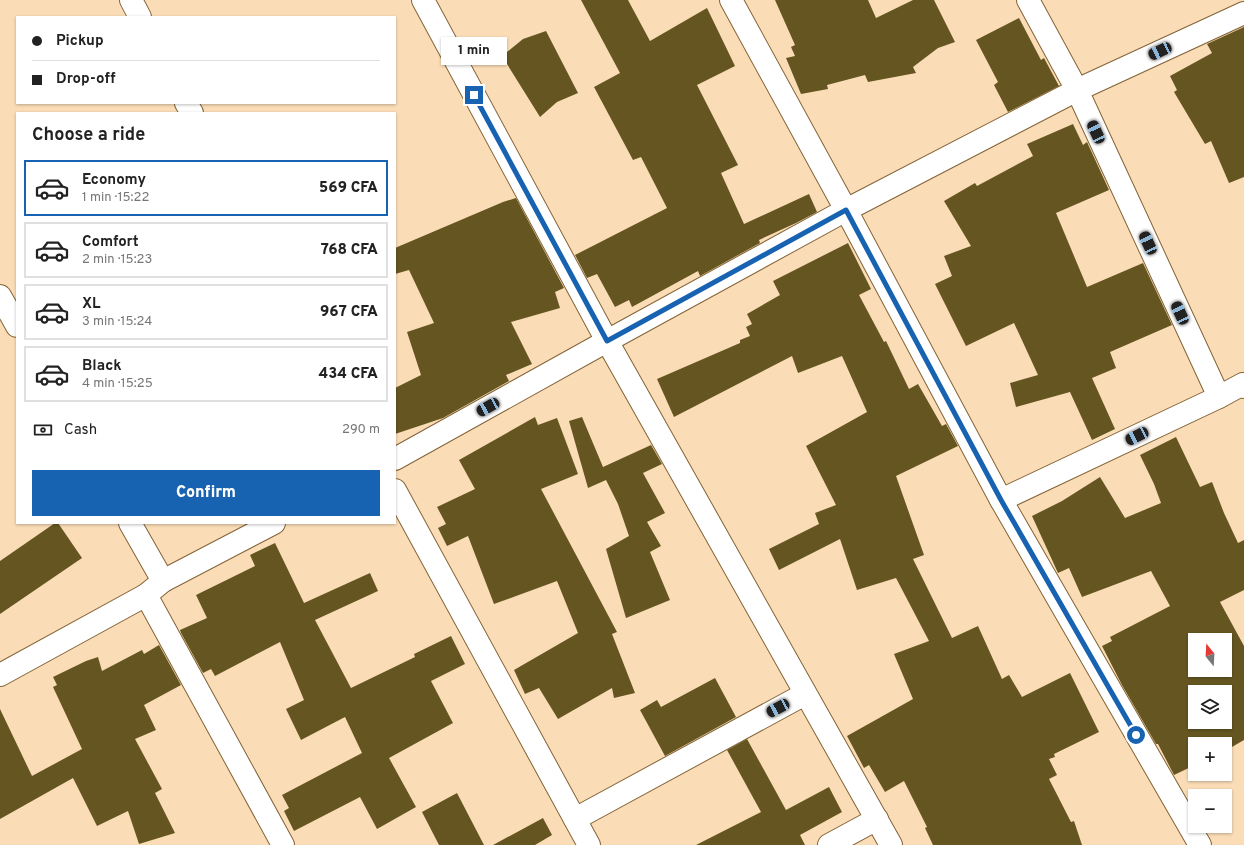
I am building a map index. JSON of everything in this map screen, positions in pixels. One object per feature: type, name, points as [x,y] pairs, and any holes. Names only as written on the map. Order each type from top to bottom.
[{"type":"street","points":[[131,0],[139,16]]},
{"type":"street","points":[[423,0],[607,341],[891,845]]},
{"type":"street","points":[[731,0],[846,210],[1001,500],[1200,845]]},
{"type":"street","points":[[1028,0],[1076,90],[1219,397]]},
{"type":"street","points":[[396,458],[846,210],[1076,90],[1244,13]]},
{"type":"street","points":[[0,296],[16,324]]},
{"type":"street","points":[[1001,500],[1244,385]]},
{"type":"street","points":[[396,492],[590,845]]},
{"type":"street","points":[[131,524],[163,581]]},
{"type":"street","points":[[0,675],[146,595],[163,581],[272,524]]},
{"type":"street","points":[[146,595],[283,845]]},
{"type":"street","points":[[575,819],[805,694]]},
{"type":"street","points":[[830,845],[877,819]]},
{"type":"building","points":[[581,0],[628,0],[650,41],[707,8],[735,66],[697,85],[738,165],[721,173],[744,224],[809,194],[817,212],[759,240],[760,243],[700,276],[698,271],[632,307],[629,300],[615,307],[597,274],[587,278],[575,255],[667,208],[641,157],[633,160],[594,87],[620,73]]},
{"type":"building","points":[[775,0],[868,0],[876,18],[913,0],[934,0],[955,42],[938,48],[913,67],[916,73],[868,82],[865,75],[827,85],[828,89],[801,94],[786,58],[795,56],[791,47],[795,45]]},
{"type":"building","points":[[1019,18],[1041,60],[1044,58],[1059,86],[1008,112],[994,85],[998,82],[976,40]]},
{"type":"building","points":[[1244,27],[1244,177],[1229,183],[1211,141],[1205,144],[1174,92],[1177,90],[1170,76],[1212,53],[1207,44]]},
{"type":"building","points":[[546,31],[578,93],[557,102],[540,117],[502,56],[523,39]]},
{"type":"building","points":[[1073,124],[1083,145],[1087,142],[1109,190],[1056,213],[1087,287],[1143,263],[1172,325],[1110,352],[1116,368],[1092,378],[1115,429],[1092,440],[1070,392],[1016,407],[1010,383],[1038,375],[1014,323],[966,346],[935,284],[952,276],[944,256],[971,246],[944,201],[975,183],[977,186],[1033,156],[1027,144]]},
{"type":"building","points":[[516,198],[564,288],[555,292],[560,308],[511,322],[532,364],[506,375],[509,381],[443,418],[396,434],[396,388],[421,375],[407,332],[434,323],[409,270],[396,274],[396,248],[503,202]]},
{"type":"building","points":[[848,243],[871,289],[859,295],[884,342],[886,341],[909,389],[918,384],[942,426],[946,424],[958,446],[896,476],[924,555],[913,559],[952,638],[978,626],[1002,679],[1009,675],[1022,697],[1070,673],[1099,732],[1054,754],[1055,757],[1049,759],[1057,775],[1049,779],[1071,822],[1074,821],[1082,845],[933,845],[925,828],[927,827],[904,781],[885,792],[869,765],[864,768],[847,736],[913,699],[894,654],[929,641],[896,578],[857,590],[840,539],[779,570],[769,549],[819,524],[815,513],[836,505],[806,446],[867,412],[842,356],[798,373],[792,356],[674,417],[657,379],[740,343],[740,340],[750,336],[746,327],[752,324],[747,314],[780,295],[773,281]]},
{"type":"building","points":[[535,417],[538,425],[557,418],[578,474],[541,489],[617,632],[612,634],[635,693],[614,698],[612,688],[558,719],[539,688],[525,694],[514,670],[578,633],[557,581],[494,604],[468,536],[447,546],[438,528],[446,524],[437,507],[475,489],[459,460]]},
{"type":"building","points":[[582,417],[603,467],[651,445],[662,464],[643,473],[665,513],[647,522],[661,546],[650,552],[670,600],[626,618],[606,549],[629,536],[618,504],[606,480],[588,488],[569,421]]},
{"type":"building","points":[[1176,437],[1200,487],[1212,482],[1238,543],[1244,540],[1244,590],[1220,602],[1244,646],[1244,740],[1232,747],[1232,737],[1188,737],[1188,768],[1174,775],[1158,744],[1156,744],[1122,685],[1102,646],[1112,641],[1110,637],[1170,606],[1151,571],[1082,597],[1069,568],[1058,573],[1032,516],[1062,501],[1100,477],[1125,518],[1161,503],[1154,484],[1140,455]]},
{"type":"building","points":[[54,524],[59,524],[82,558],[0,614],[0,561]]},
{"type":"building","points":[[275,543],[304,603],[370,573],[378,591],[315,620],[351,688],[415,657],[414,654],[451,636],[465,664],[431,681],[453,723],[389,758],[416,807],[377,829],[360,797],[294,831],[284,811],[289,808],[282,795],[362,753],[345,717],[301,740],[286,709],[304,700],[280,642],[215,676],[211,669],[203,673],[181,633],[180,630],[207,618],[196,595],[255,566],[250,555]]},
{"type":"building","points":[[159,645],[181,685],[144,705],[156,730],[135,739],[162,789],[155,793],[175,833],[139,844],[128,811],[97,826],[73,778],[0,819],[0,709],[32,776],[82,749],[53,687],[57,685],[53,677],[86,661],[98,657],[102,671],[142,650],[144,654]]},
{"type":"building","points":[[715,678],[736,717],[665,756],[640,710],[657,700],[661,707]]},
{"type":"building","points":[[747,739],[786,810],[829,787],[842,812],[800,835],[805,845],[696,845],[761,812],[727,750]]},
{"type":"building","points":[[457,793],[484,845],[439,845],[422,812]]},
{"type":"building","points":[[543,818],[552,835],[535,845],[493,845]]},
{"type":"route","points":[[474,95],[607,341],[846,210],[1001,500],[1136,735]]}]
